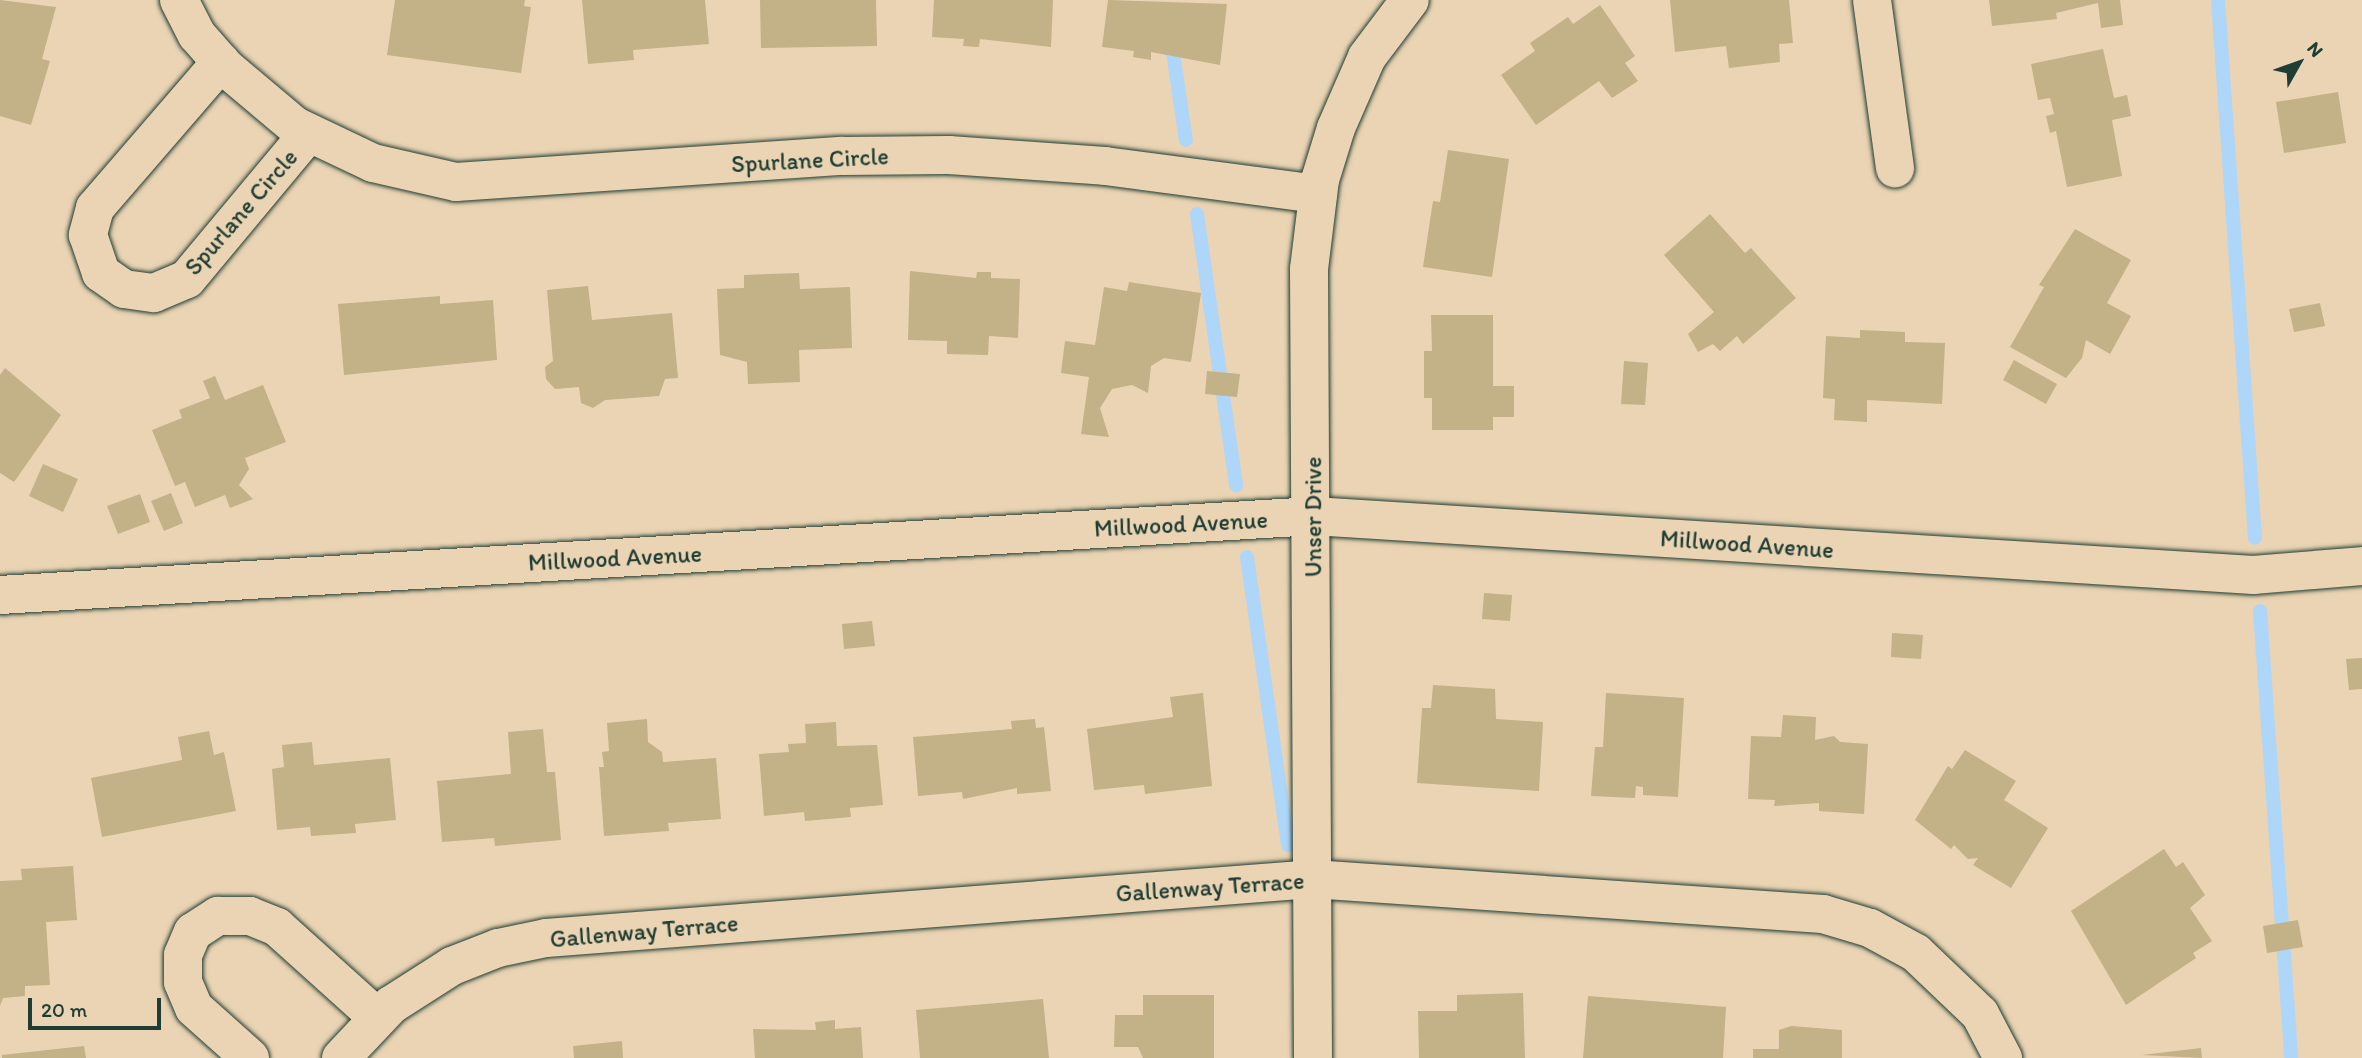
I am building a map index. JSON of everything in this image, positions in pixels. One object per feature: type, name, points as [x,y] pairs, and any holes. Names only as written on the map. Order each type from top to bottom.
[{"type":"street","name":"Spurlane Circle","points":[[178,0],[197,35],[221,62],[309,134],[373,163],[456,182],[842,156],[949,155],[1105,166],[1318,194]]},
{"type":"street","name":"Unser Drive","points":[[1313,1058],[1313,516],[1309,269],[1318,194],[1336,128],[1367,57],[1410,0]]},
{"type":"street","points":[[1872,0],[1895,168]]},
{"type":"street","name":"Spurlane Circle","points":[[221,62],[95,208],[88,236],[101,273],[124,289],[154,293],[187,279],[309,134]]},
{"type":"street","name":"Millwood Avenue","points":[[0,595],[1313,516],[2253,575],[2362,566]]},
{"type":"street","name":"Gallenway Terrace","points":[[341,1058],[378,1018],[452,966],[498,948],[546,938],[1312,879],[1823,914],[1870,928],[1916,953],[1980,1014],[2003,1058]]},
{"type":"street","points":[[250,1058],[194,1007],[183,982],[183,955],[193,932],[218,916],[250,916],[277,927],[378,1018]]},
{"type":"building","points":[[0,0],[56,7],[42,59],[50,61],[31,125],[0,116]]},
{"type":"building","points":[[395,0],[525,0],[524,6],[531,7],[521,73],[387,55]]},
{"type":"building","points":[[582,0],[705,0],[709,44],[633,50],[634,60],[588,64]]},
{"type":"building","points":[[760,0],[876,0],[877,46],[761,48]]},
{"type":"building","points":[[934,0],[1053,0],[1051,47],[980,39],[979,47],[963,46],[964,39],[932,37]]},
{"type":"building","points":[[1108,0],[1227,4],[1220,65],[1151,52],[1151,60],[1133,57],[1134,51],[1102,47]]},
{"type":"building","points":[[1670,0],[1789,0],[1793,43],[1779,44],[1780,62],[1729,68],[1726,46],[1675,52]]},
{"type":"building","points":[[1989,0],[2120,0],[2123,25],[2101,28],[2098,3],[2056,13],[2057,19],[1992,26]]},
{"type":"building","points":[[1600,5],[1635,56],[1625,63],[1638,81],[1612,98],[1599,81],[1536,125],[1501,75],[1535,51],[1530,43],[1568,17],[1573,24]]},
{"type":"building","points":[[2103,49],[2114,98],[2127,95],[2131,116],[2112,120],[2122,176],[2067,187],[2056,131],[2050,133],[2046,116],[2054,114],[2050,98],[2038,100],[2031,64]]},
{"type":"building","points":[[2338,92],[2346,143],[2284,153],[2276,102]]},
{"type":"building","points":[[1448,150],[1509,159],[1492,277],[1423,267],[1433,201],[1440,202]]},
{"type":"building","points":[[1710,214],[1745,253],[1751,248],[1796,298],[1743,344],[1737,336],[1720,351],[1713,344],[1698,352],[1688,334],[1714,312],[1664,255]]},
{"type":"building","points":[[2075,229],[2131,260],[2107,303],[2131,316],[2110,354],[2086,340],[2082,358],[2066,378],[2010,347],[2044,287],[2039,285]]},
{"type":"building","points":[[910,271],[976,278],[977,272],[991,272],[991,278],[1020,279],[1018,338],[989,336],[988,355],[947,354],[947,341],[908,340]]},
{"type":"building","points":[[799,273],[800,289],[850,287],[852,348],[799,350],[800,382],[748,384],[747,362],[720,355],[717,289],[744,288],[744,275]]},
{"type":"building","points":[[1129,282],[1201,293],[1191,362],[1164,358],[1151,366],[1148,393],[1132,385],[1112,389],[1100,408],[1109,437],[1081,434],[1089,377],[1061,373],[1065,341],[1095,345],[1104,287],[1127,291]]},
{"type":"building","points":[[588,286],[592,320],[672,313],[678,378],[665,379],[659,396],[605,400],[593,408],[581,403],[579,387],[555,389],[546,379],[545,367],[553,361],[547,290]]},
{"type":"building","points":[[440,296],[440,304],[493,300],[497,360],[344,375],[338,304]]},
{"type":"building","points":[[2320,303],[2325,326],[2294,332],[2289,309]]},
{"type":"building","points":[[1431,315],[1493,315],[1493,386],[1514,386],[1514,417],[1493,417],[1493,430],[1432,430],[1432,398],[1424,398],[1424,351],[1432,351]]},
{"type":"building","points":[[1860,330],[1905,332],[1905,342],[1945,343],[1942,404],[1867,400],[1867,422],[1834,420],[1835,399],[1823,398],[1826,336],[1860,338]]},
{"type":"building","points":[[2014,360],[2057,384],[2046,404],[2003,380]]},
{"type":"building","points":[[1624,361],[1648,363],[1645,405],[1621,404]]},
{"type":"building","points":[[5,368],[61,415],[14,482],[0,473],[0,375]]},
{"type":"building","points":[[1207,371],[1240,374],[1237,397],[1205,394]]},
{"type":"building","points":[[215,376],[225,400],[263,385],[286,442],[245,458],[249,469],[239,485],[253,499],[230,508],[225,495],[195,507],[185,482],[175,486],[152,430],[182,418],[179,410],[210,398],[203,381]]},
{"type":"building","points":[[43,464],[78,479],[63,512],[29,496]]},
{"type":"building","points":[[171,493],[183,523],[164,531],[151,501]]},
{"type":"building","points":[[140,494],[150,522],[118,534],[107,506]]},
{"type":"building","points":[[1484,593],[1512,595],[1510,621],[1482,619]]},
{"type":"building","points":[[872,621],[875,646],[844,649],[842,624]]},
{"type":"building","points":[[1892,633],[1923,635],[1921,659],[1891,657]]},
{"type":"building","points":[[2362,658],[2362,689],[2349,690],[2346,659]]},
{"type":"building","points":[[1433,685],[1495,689],[1496,719],[1543,722],[1539,791],[1417,783],[1422,708],[1431,708]]},
{"type":"building","points":[[1203,693],[1212,786],[1145,794],[1144,785],[1094,790],[1087,729],[1173,717],[1170,697]]},
{"type":"building","points":[[1606,693],[1684,698],[1678,797],[1643,795],[1643,787],[1636,786],[1635,798],[1591,796],[1595,747],[1603,747]]},
{"type":"building","points":[[1783,715],[1816,717],[1815,740],[1834,736],[1840,742],[1868,744],[1864,814],[1819,811],[1819,803],[1774,806],[1775,800],[1748,799],[1751,736],[1781,737]]},
{"type":"building","points":[[647,719],[648,742],[662,752],[663,762],[716,758],[721,819],[668,823],[669,831],[604,836],[599,767],[604,767],[602,752],[609,751],[607,723]]},
{"type":"building","points":[[1035,719],[1036,728],[1044,727],[1051,791],[1017,794],[1017,788],[963,799],[962,792],[918,796],[913,737],[1012,729],[1011,721]]},
{"type":"building","points":[[836,722],[837,746],[877,745],[883,805],[850,808],[851,817],[805,821],[804,812],[764,816],[759,754],[789,752],[788,744],[806,743],[805,724]]},
{"type":"building","points":[[543,729],[547,772],[555,772],[561,840],[495,846],[494,838],[442,842],[437,781],[511,774],[508,732]]},
{"type":"building","points":[[209,731],[214,755],[224,752],[236,811],[102,837],[91,778],[182,760],[178,737]]},
{"type":"building","points":[[312,742],[314,765],[390,758],[396,820],[355,824],[356,833],[311,836],[310,827],[277,830],[272,769],[284,767],[282,745]]},
{"type":"building","points":[[1965,750],[2016,781],[2004,800],[2048,828],[2011,888],[1973,865],[1978,858],[1968,859],[1954,845],[1951,849],[1915,820],[1948,766],[1952,769]]},
{"type":"building","points":[[2164,849],[2176,867],[2183,862],[2205,895],[2190,908],[2212,941],[2193,953],[2196,958],[2126,1005],[2071,911]]},
{"type":"building","points":[[73,866],[77,920],[46,922],[50,985],[25,986],[25,996],[3,998],[0,1006],[0,881],[22,880],[21,869]]},
{"type":"building","points":[[2298,920],[2303,947],[2267,953],[2263,926]]},
{"type":"building","points":[[1523,993],[1525,1058],[1419,1058],[1418,1011],[1457,1011],[1457,995]]},
{"type":"building","points":[[1143,995],[1214,995],[1214,1058],[1143,1058],[1138,1047],[1114,1047],[1115,1015],[1143,1015]]},
{"type":"building","points":[[1588,996],[1726,1007],[1723,1058],[1583,1058]]},
{"type":"building","points":[[1043,999],[1049,1058],[920,1058],[916,1010]]},
{"type":"building","points":[[835,1020],[835,1029],[861,1027],[863,1058],[755,1058],[753,1029],[816,1030],[815,1022]]},
{"type":"building","points":[[1791,1026],[1842,1030],[1842,1058],[1753,1058],[1753,1049],[1779,1049],[1779,1030]]},
{"type":"building","points":[[622,1041],[623,1058],[574,1058],[573,1046]]},
{"type":"building","points":[[84,1046],[86,1058],[2,1058],[2,1055]]},
{"type":"building","points":[[2201,1048],[2202,1058],[2142,1055]]},
{"type":"waterway","points":[[2218,0],[2255,538]]},
{"type":"waterway","points":[[1171,39],[1186,140]]},
{"type":"waterway","points":[[1197,214],[1236,485]]},
{"type":"waterway","points":[[1247,557],[1288,845]]},
{"type":"waterway","points":[[2260,611],[2291,1058]]}]
